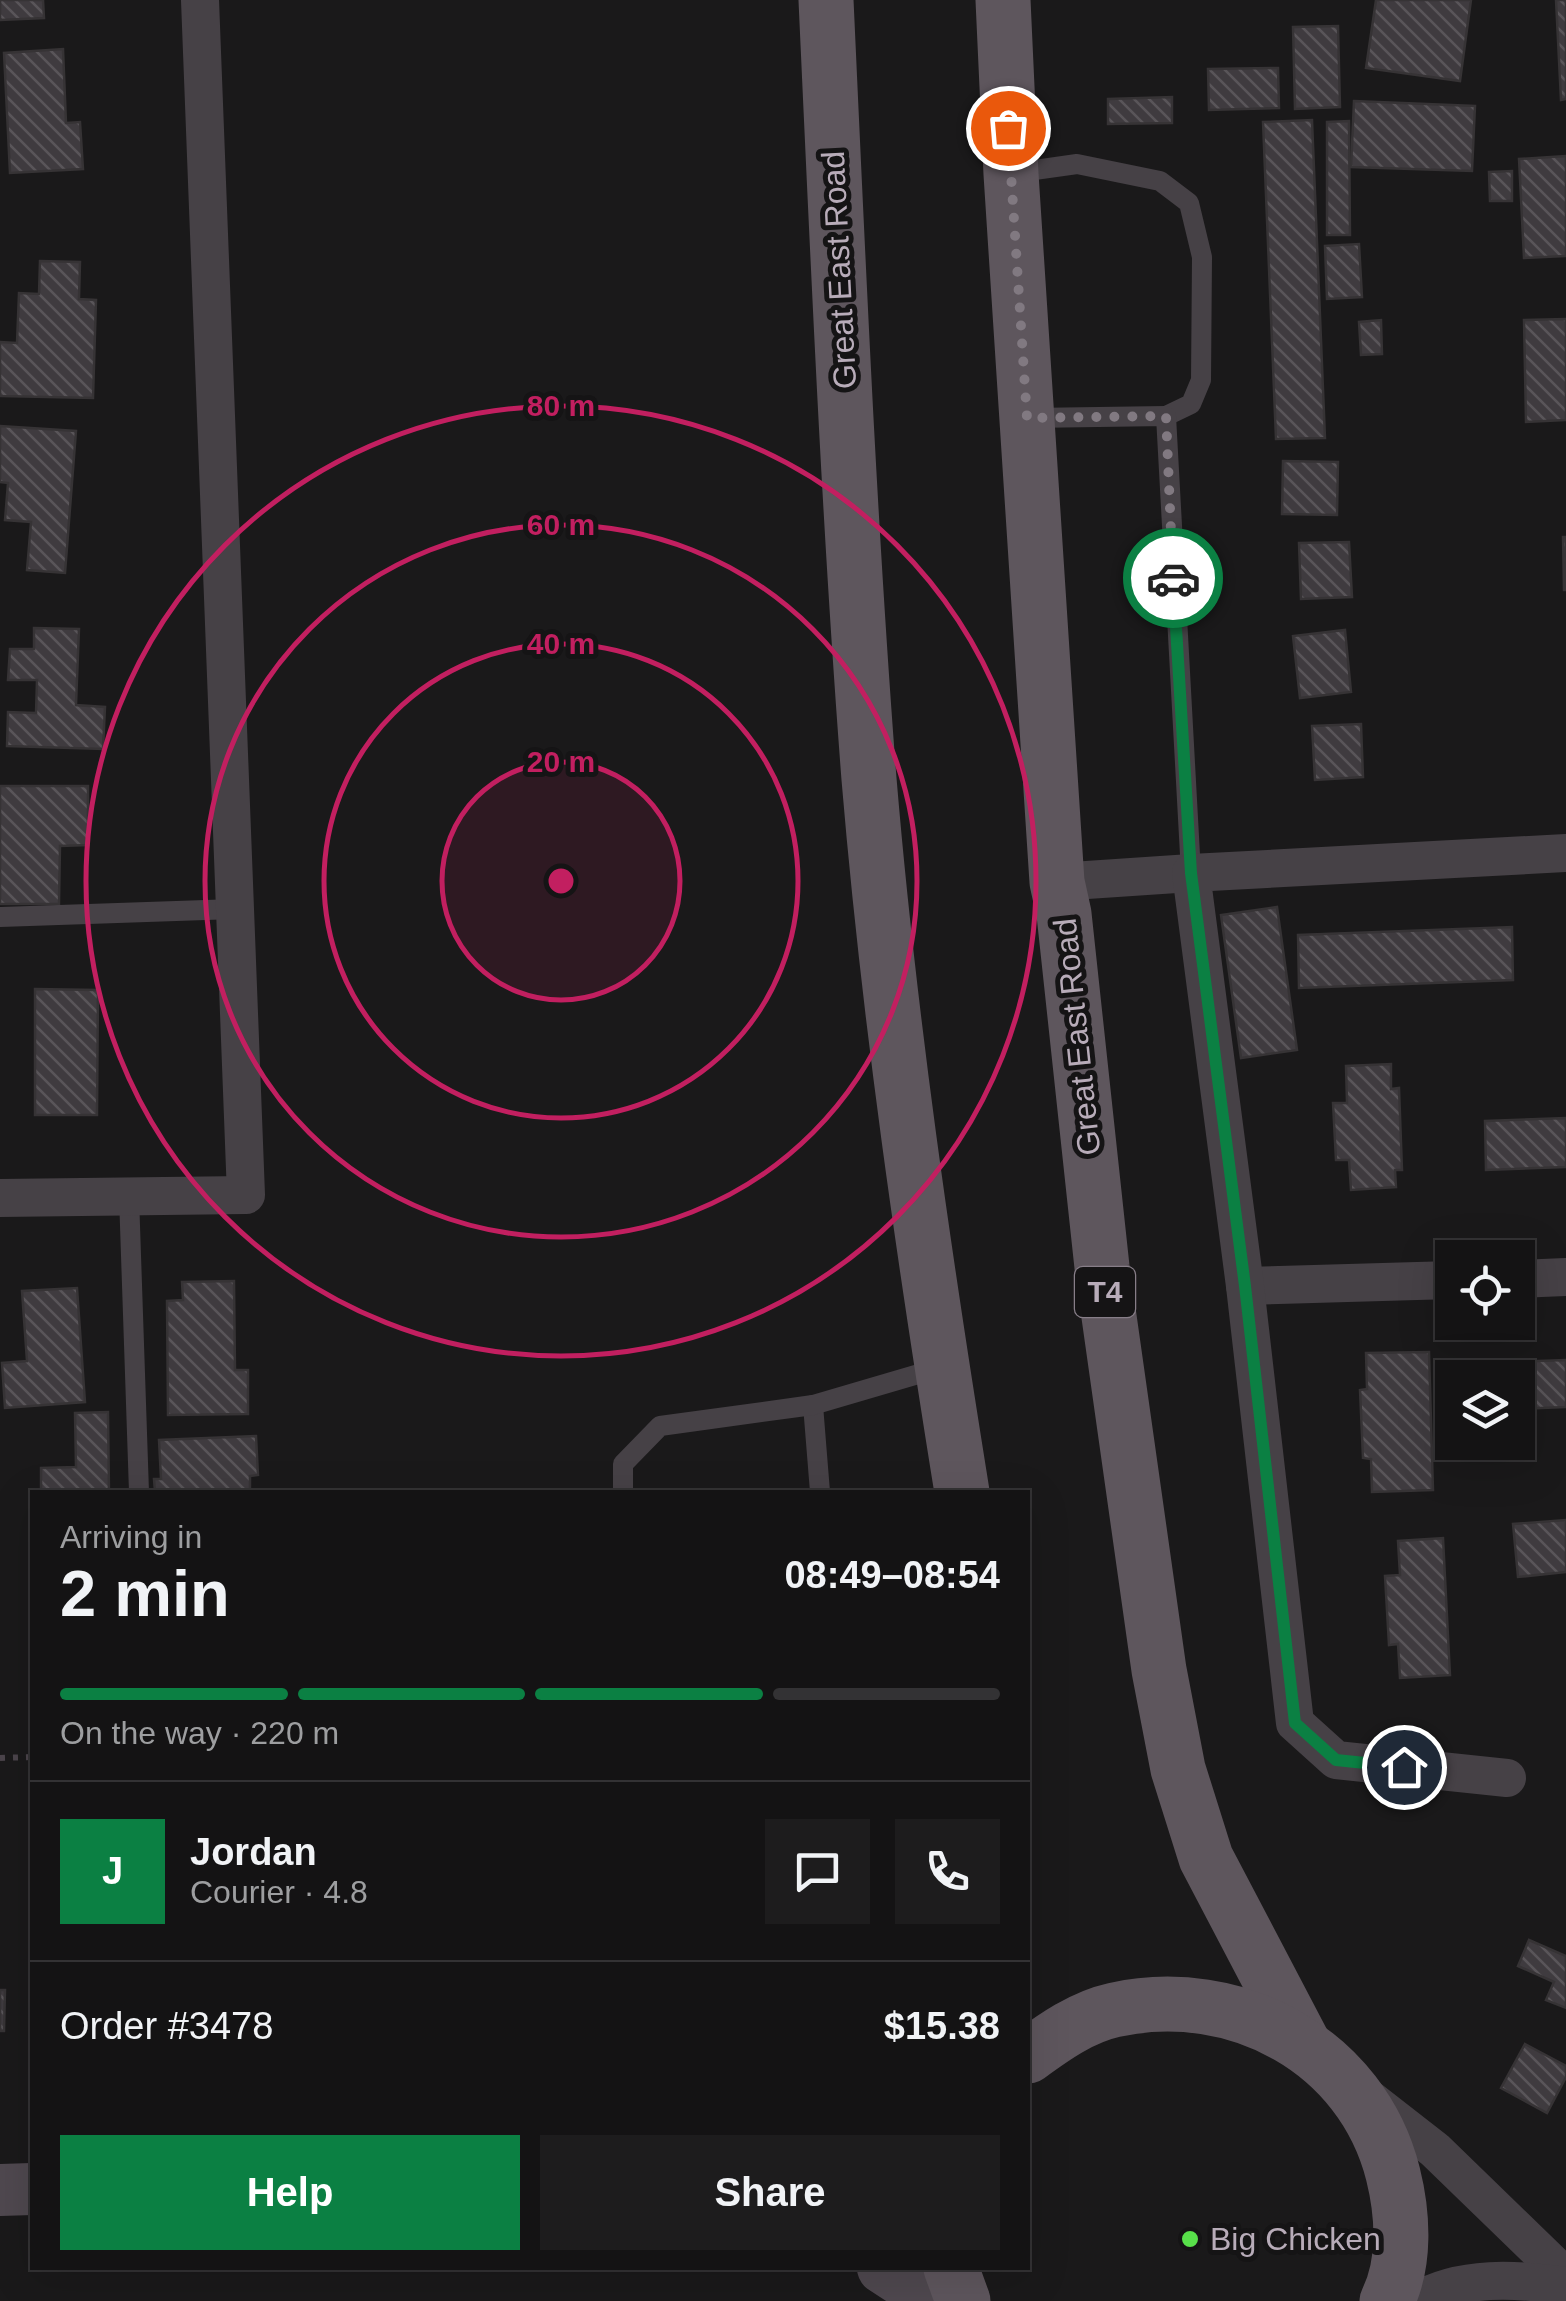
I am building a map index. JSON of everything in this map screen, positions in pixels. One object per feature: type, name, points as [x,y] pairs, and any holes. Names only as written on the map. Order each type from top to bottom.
[{"type":"main road","name":"Great East Road","points":[[826,0],[848,487],[870,782],[896,1041],[962,1490]]},
{"type":"main road","name":"Great East Road","points":[[1003,0],[1010,174],[1057,882],[1064,914],[1102,1268],[1159,1670],[1178,1769],[1206,1858],[1320,2058],[1374,2124],[1387,2152],[1399,2197],[1401,2243],[1393,2289],[1387,2301]]},
{"type":"main road","points":[[1030,2055],[1065,2029],[1112,2010],[1158,2004],[1208,2006],[1256,2020],[1320,2058]]},
{"type":"main road","points":[[0,2190],[30,2189]]},
{"type":"main road","points":[[886,2270],[934,2301]]},
{"type":"main road","points":[[952,2270],[963,2301]]},
{"type":"street","points":[[0,1198],[246,1194],[200,0]]},
{"type":"street","points":[[1057,882],[1566,853]]},
{"type":"street","points":[[1191,873],[1245,1286],[1295,1723],[1336,1760],[1507,1778]]},
{"type":"street","points":[[1535,1279],[1566,1278]]},
{"type":"street","points":[[1245,1286],[1435,1280]]},
{"type":"street","points":[[1320,2058],[1435,2150],[1566,2278]]},
{"type":"street","points":[[1417,2301],[1448,2287],[1486,2282],[1566,2286]]},
{"type":"lane","points":[[1010,174],[1077,164],[1160,181],[1189,203],[1202,257],[1201,380],[1191,404],[1166,416],[1027,418]]},
{"type":"lane","points":[[1166,416],[1191,873]]},
{"type":"lane","points":[[0,916],[235,909]]},
{"type":"lane","points":[[129,1196],[139,1490]]},
{"type":"lane","points":[[623,1490],[623,1464],[660,1426],[812,1405],[942,1367]]},
{"type":"lane","points":[[812,1405],[820,1490]]},
{"type":"path","points":[[0,1758],[30,1756]]},
{"type":"building","points":[[0,0],[43,0],[44,18],[0,20]]},
{"type":"building","points":[[1376,0],[1471,0],[1460,81],[1366,68]]},
{"type":"building","points":[[1556,0],[1566,0],[1566,99],[1561,100]]},
{"type":"building","points":[[1338,26],[1340,107],[1295,109],[1293,27]]},
{"type":"building","points":[[63,49],[66,123],[80,122],[83,169],[10,173],[4,53]]},
{"type":"building","points":[[1278,68],[1279,108],[1209,110],[1208,69]]},
{"type":"building","points":[[1172,97],[1172,123],[1108,124],[1108,99]]},
{"type":"building","points":[[1354,101],[1475,106],[1472,171],[1351,167]]},
{"type":"building","points":[[1312,120],[1325,438],[1276,439],[1263,122]]},
{"type":"building","points":[[1349,121],[1350,235],[1327,235],[1327,122]]},
{"type":"building","points":[[1566,156],[1566,256],[1524,258],[1519,159]]},
{"type":"building","points":[[1512,171],[1512,201],[1490,201],[1489,172]]},
{"type":"building","points":[[1359,244],[1362,297],[1327,299],[1325,246]]},
{"type":"building","points":[[40,261],[80,262],[79,299],[96,300],[93,398],[0,396],[0,342],[17,343],[19,293],[39,294]]},
{"type":"building","points":[[1566,319],[1566,420],[1526,422],[1524,320]]},
{"type":"building","points":[[1381,320],[1382,354],[1361,355],[1359,322]]},
{"type":"building","points":[[0,426],[76,431],[65,573],[27,570],[31,522],[5,520],[8,483],[0,482]]},
{"type":"building","points":[[1283,461],[1338,462],[1337,515],[1282,514]]},
{"type":"building","points":[[1566,537],[1566,590],[1564,590]]},
{"type":"building","points":[[1349,542],[1352,597],[1301,599],[1299,543]]},
{"type":"building","points":[[34,628],[79,629],[76,705],[105,707],[103,749],[7,746],[8,712],[36,713],[37,680],[8,680],[10,649],[34,649]]},
{"type":"building","points":[[1345,630],[1351,692],[1300,698],[1293,636]]},
{"type":"building","points":[[1361,724],[1363,777],[1315,780],[1312,726]]},
{"type":"building","points":[[0,786],[88,786],[88,845],[60,846],[59,904],[0,904]]},
{"type":"building","points":[[1277,907],[1297,1050],[1241,1058],[1221,915]]},
{"type":"building","points":[[1512,927],[1513,980],[1299,988],[1298,935]]},
{"type":"building","points":[[35,989],[98,990],[97,1115],[35,1115]]},
{"type":"building","points":[[1391,1064],[1391,1089],[1399,1088],[1402,1170],[1395,1170],[1396,1187],[1351,1190],[1349,1160],[1336,1160],[1333,1103],[1347,1103],[1346,1066]]},
{"type":"building","points":[[1566,1118],[1566,1167],[1486,1170],[1485,1121]]},
{"type":"building","points":[[234,1281],[235,1370],[248,1370],[248,1414],[168,1415],[167,1301],[183,1300],[182,1282]]},
{"type":"building","points":[[77,1288],[85,1402],[5,1408],[2,1363],[27,1361],[22,1291]]},
{"type":"building","points":[[1429,1352],[1433,1490],[1372,1492],[1371,1459],[1363,1458],[1360,1390],[1367,1389],[1366,1353]]},
{"type":"building","points":[[1566,1360],[1566,1407],[1535,1408],[1535,1361]]},
{"type":"building","points":[[108,1412],[109,1490],[41,1490],[41,1468],[76,1467],[75,1413]]},
{"type":"building","points":[[256,1436],[258,1475],[250,1476],[250,1490],[155,1490],[154,1479],[161,1479],[159,1440]]},
{"type":"building","points":[[1566,1520],[1566,1572],[1518,1577],[1513,1524]]},
{"type":"building","points":[[1443,1538],[1450,1675],[1400,1678],[1398,1644],[1389,1645],[1385,1576],[1400,1575],[1398,1541]]},
{"type":"building","points":[[1529,1940],[1566,1956],[1566,2008],[1546,2000],[1554,1982],[1518,1966]]},
{"type":"building","points":[[0,1990],[5,1990],[4,2031],[0,2031]]},
{"type":"building","points":[[1525,2044],[1566,2066],[1566,2077],[1547,2113],[1501,2088]]},
{"type":"way so far","points":[[1008,128],[1027,418],[1166,416],[1173,578]]},
{"type":"place","name":"Big Chicken","points":[[1190,2239]]},
{"type":"route","points":[[1173,578],[1191,873],[1245,1286],[1295,1723],[1336,1760],[1404,1767]]}]
